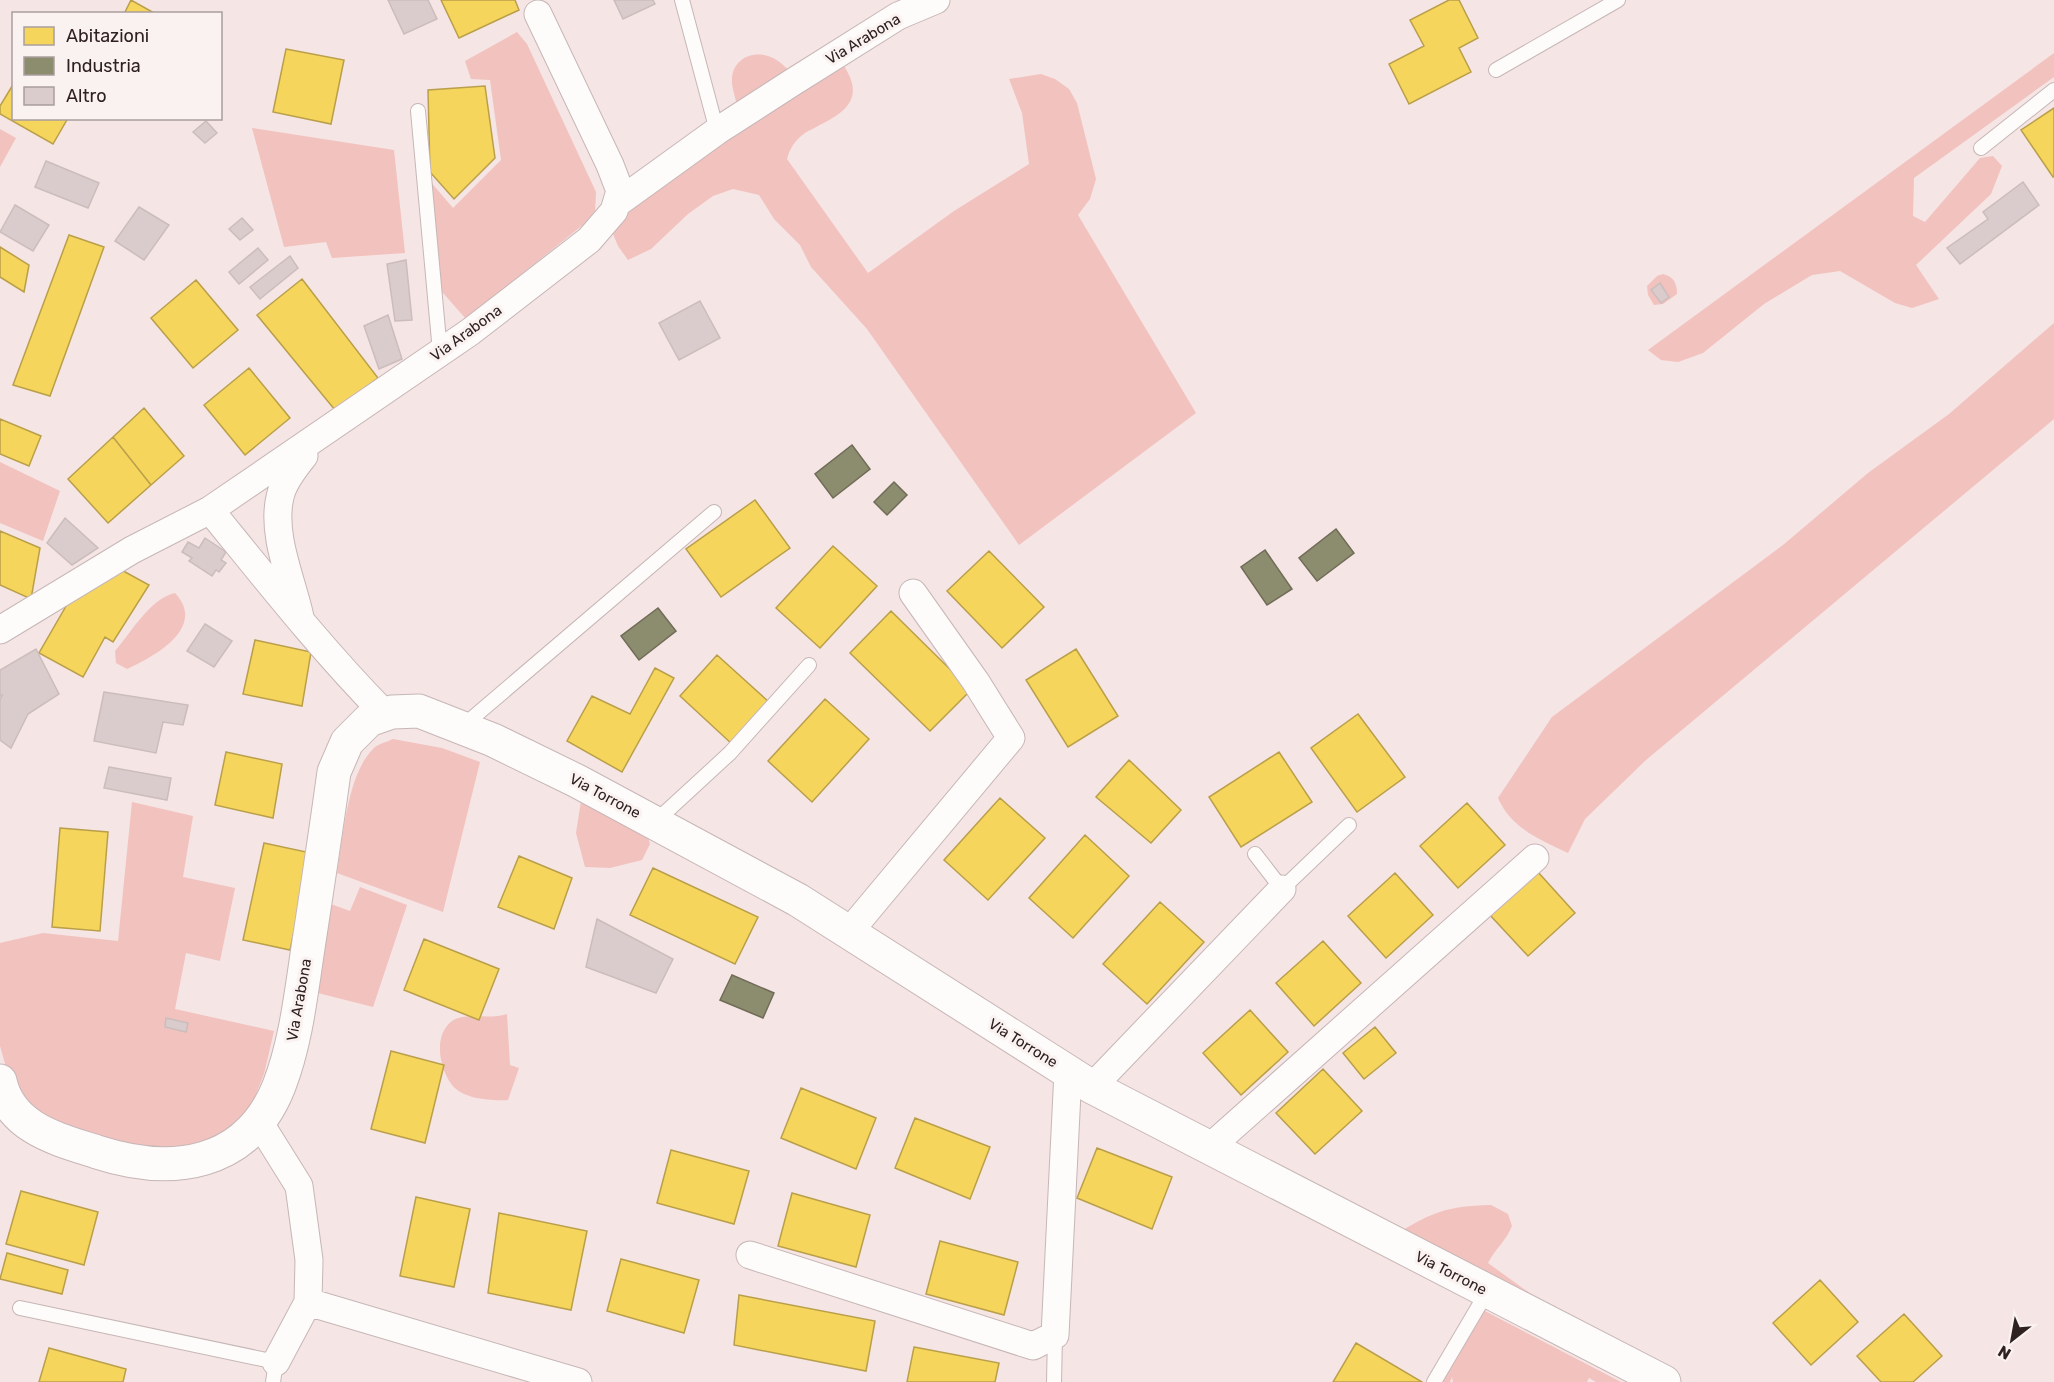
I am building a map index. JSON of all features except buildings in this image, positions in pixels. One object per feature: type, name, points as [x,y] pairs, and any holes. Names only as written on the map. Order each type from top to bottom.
[{"type":"main road","name":"Via Torrone","points":[[385,714],[419,711],[461,727],[566,775],[798,900],[1080,1079],[1209,1148],[1664,1382]]},
{"type":"main road","name":"Via Arabona","points":[[0,1081],[3,1093],[22,1120],[45,1136],[106,1155],[159,1165],[200,1161],[229,1149],[259,1122],[279,1087],[294,1034],[334,772],[347,742],[369,720],[385,714]]},
{"type":"street","name":"Via Arabona","points":[[0,630],[132,550],[210,510],[303,448],[440,352],[589,240],[614,211],[616,204],[717,131],[898,16],[936,0]]},
{"type":"street","points":[[538,14],[610,165],[620,191],[616,204]]},
{"type":"street","points":[[302,624],[283,551],[279,511],[280,497],[304,456],[303,448]]},
{"type":"street","points":[[210,510],[341,670],[385,714]]},
{"type":"street","points":[[849,932],[1011,738],[976,682],[913,593]]},
{"type":"street","points":[[1209,1148],[1535,858]]},
{"type":"street","points":[[750,1255],[1033,1346],[1055,1335],[1080,1079],[1282,889]]},
{"type":"street","points":[[259,1122],[299,1186],[309,1260],[308,1302],[275,1372]]},
{"type":"street","points":[[308,1302],[578,1382]]},
{"type":"lane","points":[[682,0],[717,131]]},
{"type":"lane","points":[[1496,70],[1618,0]]},
{"type":"lane","points":[[1981,148],[2054,90]]},
{"type":"lane","points":[[418,111],[440,352]]},
{"type":"lane","points":[[461,727],[714,512]]},
{"type":"lane","points":[[655,822],[730,753],[809,665]]},
{"type":"lane","points":[[1255,854],[1282,889],[1349,825]]},
{"type":"lane","points":[[1434,1382],[1487,1292]]},
{"type":"lane","points":[[20,1308],[275,1372]]},
{"type":"lane","points":[[1054,1382],[1055,1335]]},
{"type":"shaded area","points":[[517,32],[527,44],[596,192],[595,211],[584,224],[466,319],[436,285],[429,180],[453,208],[501,160],[490,80],[471,79],[465,61]]},
{"type":"shaded area","points":[[834,49],[848,73],[852,85],[852,96],[842,112],[798,138],[787,159],[868,273],[954,211],[1029,164],[1022,113],[1009,79],[1041,74],[1055,79],[1069,89],[1077,103],[1096,179],[1090,199],[1078,215],[1196,413],[1019,545],[867,329],[811,267],[800,245],[774,219],[759,195],[733,189],[713,196],[688,214],[651,249],[628,260],[618,246],[611,229],[621,205],[738,111],[732,86],[737,64],[748,56],[768,56],[778,61],[794,75]]},
{"type":"shaded area","points":[[2054,53],[2054,77],[1914,178],[1913,216],[1925,222],[1980,158],[1993,156],[2002,166],[1991,194],[1916,265],[1939,299],[1912,308],[1895,303],[1840,271],[1812,275],[1764,304],[1703,353],[1678,362],[1661,360],[1648,350]]},
{"type":"shaded area","points":[[252,128],[394,150],[405,253],[332,258],[326,242],[284,247]]},
{"type":"shaded area","points":[[0,129],[16,138],[0,167]]},
{"type":"shaded area","points":[[1663,274],[1672,279],[1677,294],[1663,304],[1654,305],[1648,295],[1647,286],[1657,276]],"holes":[[[1660,283],[1669,297],[1661,302],[1651,290]]]},
{"type":"shaded area","points":[[2054,323],[2054,419],[1646,760],[1585,819],[1568,853],[1527,831],[1510,817],[1498,798],[1552,717],[1783,545],[1868,473],[1949,414]]},
{"type":"shaded area","points":[[0,462],[60,491],[43,541],[0,523]]},
{"type":"shaded area","points":[[175,593],[183,605],[185,617],[182,629],[174,639],[151,656],[127,669],[116,663],[115,651],[142,617],[166,596]]},
{"type":"shaded area","points":[[393,739],[442,748],[480,762],[443,912],[337,873],[344,825],[357,774],[373,749]]},
{"type":"shaded area","points":[[581,801],[648,837],[650,844],[642,860],[610,868],[585,867],[576,833]]},
{"type":"shaded area","points":[[132,802],[193,816],[183,877],[235,888],[220,961],[186,953],[175,1009],[274,1031],[264,1074],[245,1122],[223,1141],[146,1152],[33,1114],[9,1078],[0,1046],[0,943],[43,933],[118,941]]},
{"type":"shaded area","points":[[360,887],[407,905],[373,1007],[318,993],[328,903],[350,911]]},
{"type":"shaded area","points":[[507,1014],[510,1065],[519,1068],[508,1100],[478,1098],[457,1090],[447,1078],[441,1061],[440,1043],[446,1027],[457,1018]]},
{"type":"shaded area","points":[[1491,1205],[1508,1214],[1512,1226],[1488,1263],[1564,1318],[1393,1236],[1439,1212],[1462,1207]]},
{"type":"shaded area","points":[[1483,1310],[1621,1382],[1596,1382],[1589,1378],[1587,1382],[1453,1382],[1452,1377],[1450,1382],[1441,1382]]}]
